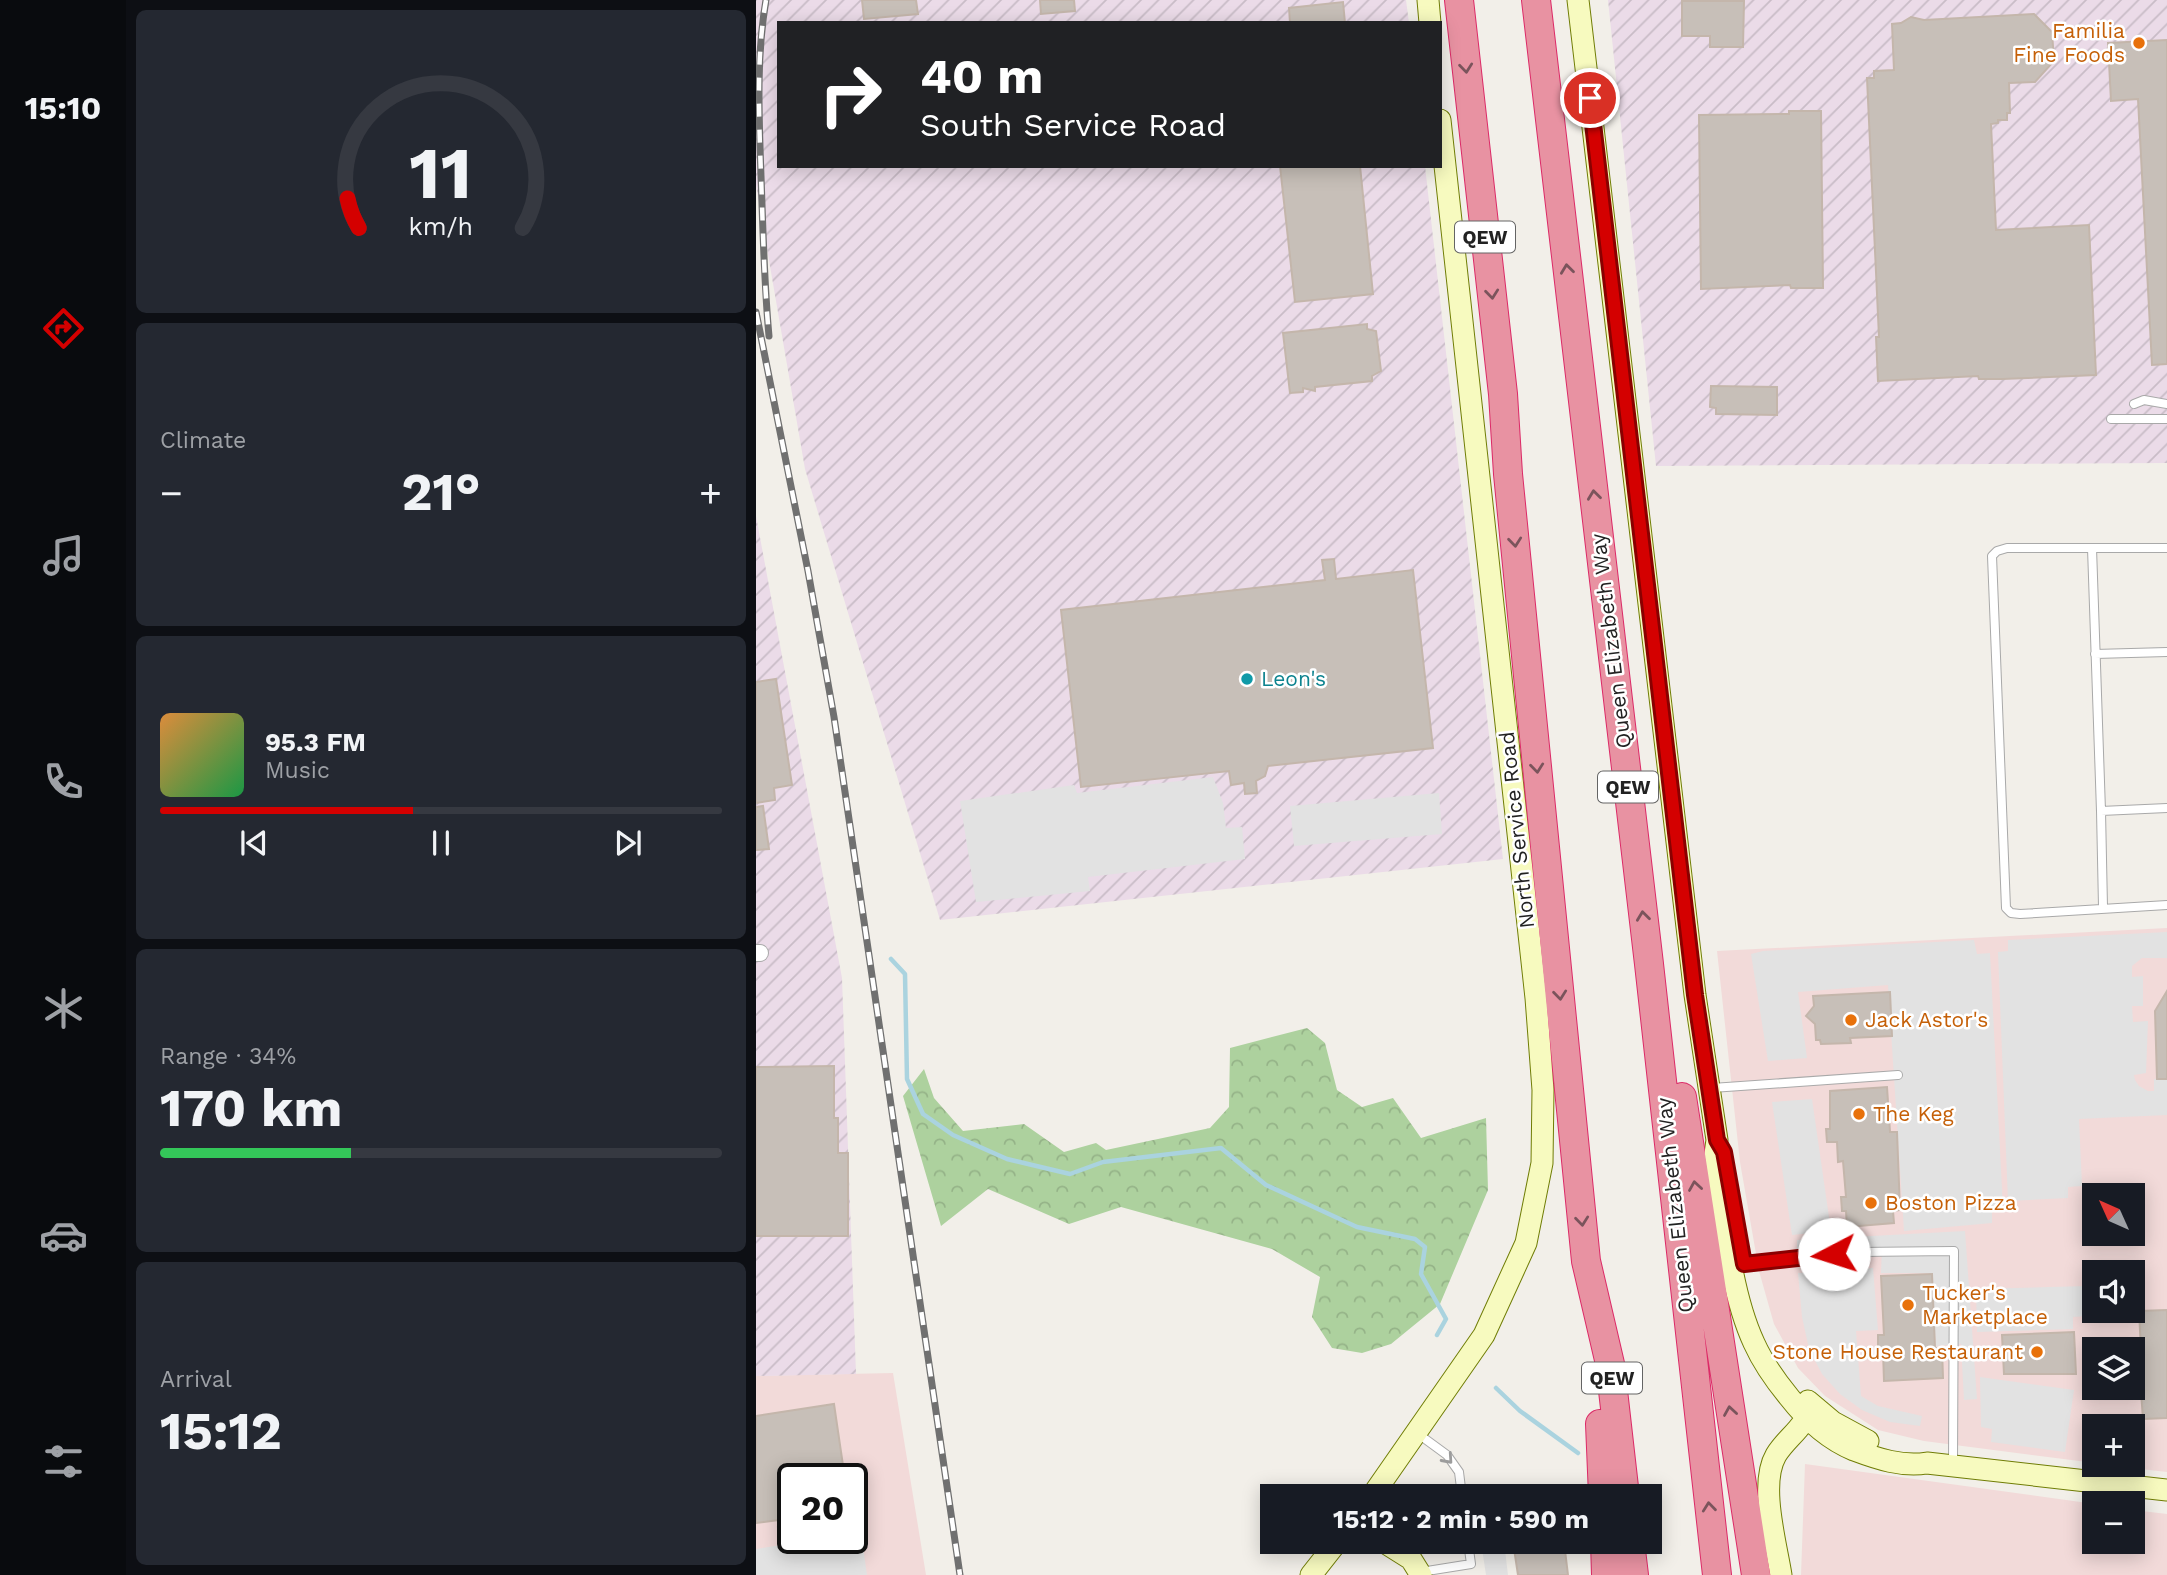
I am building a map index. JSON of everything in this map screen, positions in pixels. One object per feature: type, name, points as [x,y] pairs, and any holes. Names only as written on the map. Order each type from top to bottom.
[{"type":"highway","name":"QEW","points":[[1459,0],[1503,394],[1508,474],[1586,1261],[1610,1364],[1624,1484]]},
{"type":"highway","name":"Queen Elizabeth Way","points":[[1535,0],[1649,964],[1717,1575]]},
{"type":"highway","points":[[1649,964],[1670,1021],[1756,1575]]},
{"type":"highway","points":[[1586,1261],[1600,1416],[1603,1484]]},
{"type":"highway","points":[[1605,1554],[1606,1575]]},
{"type":"highway","points":[[1631,1554],[1634,1575]]},
{"type":"street","points":[[1428,0],[1430,21]]},
{"type":"street","points":[[1578,0],[1695,995],[1717,1140],[1715,1154],[1739,1265],[1741,1307],[1753,1341],[1777,1382],[1809,1411],[1829,1437],[1860,1452],[1911,1465],[1927,1463],[2082,1472]]},
{"type":"street","name":"North Service Road","points":[[1381,1484],[1484,1335],[1526,1243],[1542,1163],[1543,1090],[1536,998],[1442,138]]},
{"type":"street","points":[[1781,1575],[1769,1477],[1776,1455],[1809,1411]]},
{"type":"street","points":[[2127,1477],[2167,1490]]},
{"type":"street","points":[[1311,1575],[1328,1554]]},
{"type":"street","points":[[1403,1554],[1411,1559],[1421,1573]]},
{"type":"lane","points":[[2134,404],[2144,400],[2167,404]]},
{"type":"lane","points":[[2110,419],[2167,419]]},
{"type":"lane","points":[[2167,548],[2007,548],[1992,556],[2006,908],[2011,913],[2020,914],[2167,905]]},
{"type":"lane","points":[[2092,548],[2103,907]]},
{"type":"lane","points":[[2095,654],[2167,652]]},
{"type":"lane","points":[[2101,811],[2167,808]]},
{"type":"lane","points":[[1709,1088],[1898,1075]]},
{"type":"lane","points":[[1739,1265],[1858,1252],[1954,1251],[1953,1465]]},
{"type":"lane","points":[[1417,1433],[1447,1455],[1459,1472],[1460,1484]]},
{"type":"lane","points":[[1421,1573],[1471,1564],[1470,1554]]},
{"type":"shaded area","points":[[756,0],[1406,0],[1409,21],[777,21],[777,168],[1425,168],[1503,859],[940,920],[805,469],[756,185]]},
{"type":"shaded area","points":[[1608,0],[2167,0],[2167,463],[1656,466]]},
{"type":"shaded area","points":[[756,516],[842,978],[856,1374],[756,1376]]},
{"type":"shaded area","points":[[1213,777],[1223,803],[1226,828],[1242,827],[1245,859],[1088,877],[1090,891],[976,902],[960,801],[1074,785],[1077,793]]},
{"type":"shaded area","points":[[1439,793],[1442,834],[1294,846],[1290,806]]},
{"type":"shaded area","points":[[2167,928],[2167,1472],[2145,1469],[2145,1414],[2082,1414],[2082,1461],[1924,1441],[1878,1430],[1825,1396],[1798,1368],[1774,1324],[1759,1271],[1740,1162],[1717,951]]},
{"type":"shaded area","points":[[2167,932],[2167,958],[2142,958],[2132,966],[2132,977],[2143,976],[2143,1006],[2132,1006],[2133,1022],[2148,1021],[2146,1073],[2134,1075],[2135,1080],[2139,1086],[2154,1091],[2154,1079],[2167,1078],[2167,1115],[2079,1119],[2082,1186],[2068,1187],[2068,1198],[2008,1201],[1998,952],[2008,951],[2008,940]]},
{"type":"shaded area","points":[[1974,940],[1977,954],[1990,953],[2003,1209],[1992,1211],[1992,1223],[1904,1231],[1888,985],[1798,992],[1807,1058],[1768,1061],[1751,954],[1763,951]]},
{"type":"shaded area","points":[[1812,1099],[1831,1231],[1792,1235],[1772,1102]]},
{"type":"shaded area","points":[[1965,1231],[1977,1399],[1964,1400],[1961,1344],[1936,1346],[1931,1273],[1881,1273],[1882,1247],[1797,1252],[1797,1240]]},
{"type":"shaded area","points":[[1873,1268],[1878,1330],[1856,1331],[1861,1396],[1878,1406],[1922,1416],[1920,1426],[1890,1422],[1862,1410],[1840,1394],[1822,1374],[1809,1349],[1802,1317],[1798,1273]]},
{"type":"shaded area","points":[[2082,1286],[2082,1316],[2073,1317],[2073,1329],[1977,1332],[1976,1289]]},
{"type":"shaded area","points":[[893,1373],[926,1575],[756,1575],[756,1376]]},
{"type":"shaded area","points":[[1980,1377],[2074,1390],[2065,1452],[1991,1442],[1992,1429],[1981,1427]]},
{"type":"shaded area","points":[[1805,1464],[2082,1502],[2082,1554],[2145,1554],[2145,1511],[2167,1514],[2167,1575],[1801,1575]]},
{"type":"shaded area","points":[[777,1546],[777,1554],[864,1554],[867,1575],[756,1575],[756,1549]]},
{"type":"shaded area","points":[[1483,1554],[1505,1554],[1508,1575],[1486,1575]]},
{"type":"green space","points":[[1307,1028],[1325,1043],[1337,1090],[1362,1107],[1393,1098],[1421,1138],[1486,1118],[1488,1190],[1440,1304],[1391,1344],[1362,1353],[1332,1348],[1312,1317],[1320,1277],[1272,1249],[1121,1207],[1069,1224],[988,1189],[941,1226],[903,1096],[924,1069],[934,1098],[963,1131],[1024,1124],[1064,1152],[1096,1143],[1106,1150],[1210,1128],[1229,1107],[1230,1048]]},
{"type":"building","points":[[862,0],[916,0],[918,14],[864,19]]},
{"type":"building","points":[[1040,0],[1074,0],[1075,11],[1041,14]]},
{"type":"building","points":[[1682,1],[1744,1],[1743,47],[1710,47],[1710,36],[1682,36]]},
{"type":"building","points":[[1343,2],[1345,21],[1290,21],[1289,8]]},
{"type":"building","points":[[2034,14],[2052,32],[2054,61],[2035,82],[2009,83],[2010,113],[2007,113],[2007,120],[1998,120],[1998,123],[1991,124],[1996,230],[2089,225],[2096,375],[2002,379],[1979,379],[1978,376],[1878,381],[1876,337],[1879,337],[1867,78],[1874,78],[1874,71],[1894,70],[1892,24],[1901,23],[1911,17],[1924,20]]},
{"type":"building","points":[[2167,40],[2167,364],[2152,365],[2138,99],[2111,101],[2108,43]]},
{"type":"building","points":[[1789,111],[1821,111],[1823,288],[1791,288],[1790,285],[1701,289],[1699,115],[1789,114]]},
{"type":"building","points":[[1280,168],[1360,168],[1373,294],[1295,302]]},
{"type":"building","points":[[1367,324],[1367,329],[1376,331],[1381,371],[1372,376],[1372,381],[1315,387],[1315,391],[1303,388],[1303,392],[1290,393],[1283,333]]},
{"type":"building","points":[[1711,386],[1777,387],[1777,415],[1716,414],[1716,408],[1710,407]]},
{"type":"building","name":"Leon's","points":[[1334,559],[1336,579],[1413,570],[1433,748],[1268,766],[1265,776],[1256,781],[1257,793],[1245,794],[1244,783],[1231,785],[1229,771],[1081,787],[1061,610],[1325,580],[1322,560]]},
{"type":"building","points":[[776,679],[792,785],[774,788],[775,800],[756,803],[756,682]]},
{"type":"building","points":[[763,806],[769,849],[756,850],[756,807]]},
{"type":"building","points":[[2167,991],[2167,1079],[2157,1079],[2155,1011]]},
{"type":"building","name":"Jack Astor's","points":[[1890,992],[1892,1036],[1850,1038],[1851,1043],[1821,1044],[1820,1040],[1816,1040],[1815,1024],[1806,1016],[1814,1006],[1813,996]]},
{"type":"building","points":[[834,1066],[834,1118],[838,1118],[838,1153],[848,1153],[848,1236],[756,1236],[756,1067]]},
{"type":"building","points":[[1887,1087],[1890,1132],[1897,1132],[1900,1210],[1893,1211],[1894,1223],[1847,1227],[1846,1211],[1842,1211],[1841,1197],[1846,1197],[1843,1161],[1838,1162],[1837,1142],[1827,1142],[1826,1129],[1830,1129],[1830,1091]]},
{"type":"building","name":"Tucker's Marketplace","points":[[1932,1274],[1935,1348],[1942,1348],[1943,1378],[1884,1381],[1883,1351],[1878,1351],[1878,1335],[1884,1335],[1881,1276]]},
{"type":"building","points":[[2167,1310],[2167,1418],[2145,1419],[2145,1414],[2143,1414],[2145,1337],[2140,1337],[2140,1323],[2145,1323],[2145,1311]]},
{"type":"building","points":[[2074,1332],[2076,1374],[2004,1374],[2002,1335]]},
{"type":"building","points":[[834,1404],[843,1463],[777,1463],[777,1520],[756,1523],[756,1416]]},
{"type":"building","points":[[1515,1554],[1565,1554],[1568,1575],[1518,1575]]},
{"type":"waterway","points":[[891,959],[905,974],[907,1079],[923,1114],[953,1135],[1007,1159],[1070,1174],[1103,1162],[1221,1148],[1266,1185],[1357,1227],[1415,1239],[1425,1247],[1421,1274],[1446,1319],[1437,1335]]},
{"type":"waterway","points":[[1496,1388],[1520,1411],[1578,1453]]},
{"type":"railway","points":[[766,0],[759,66],[759,110],[769,336]]},
{"type":"railway","points":[[756,312],[834,717],[960,1575]]},
{"type":"place","name":"Familia Fine Foods","points":[[2139,43]]},
{"type":"place","name":"Leon's","points":[[1247,679]]},
{"type":"place","name":"Jack Astor's","points":[[1851,1020]]},
{"type":"place","name":"The Keg","points":[[1859,1114]]},
{"type":"place","name":"Boston Pizza","points":[[1871,1203]]},
{"type":"place","name":"Tucker's Marketplace","points":[[1908,1305]]},
{"type":"place","name":"Stone House Restaurant","points":[[2037,1352]]},
{"type":"route","points":[[1590,98],[1695,995],[1717,1140],[1724,1152],[1744,1264],[1834,1254]]}]
